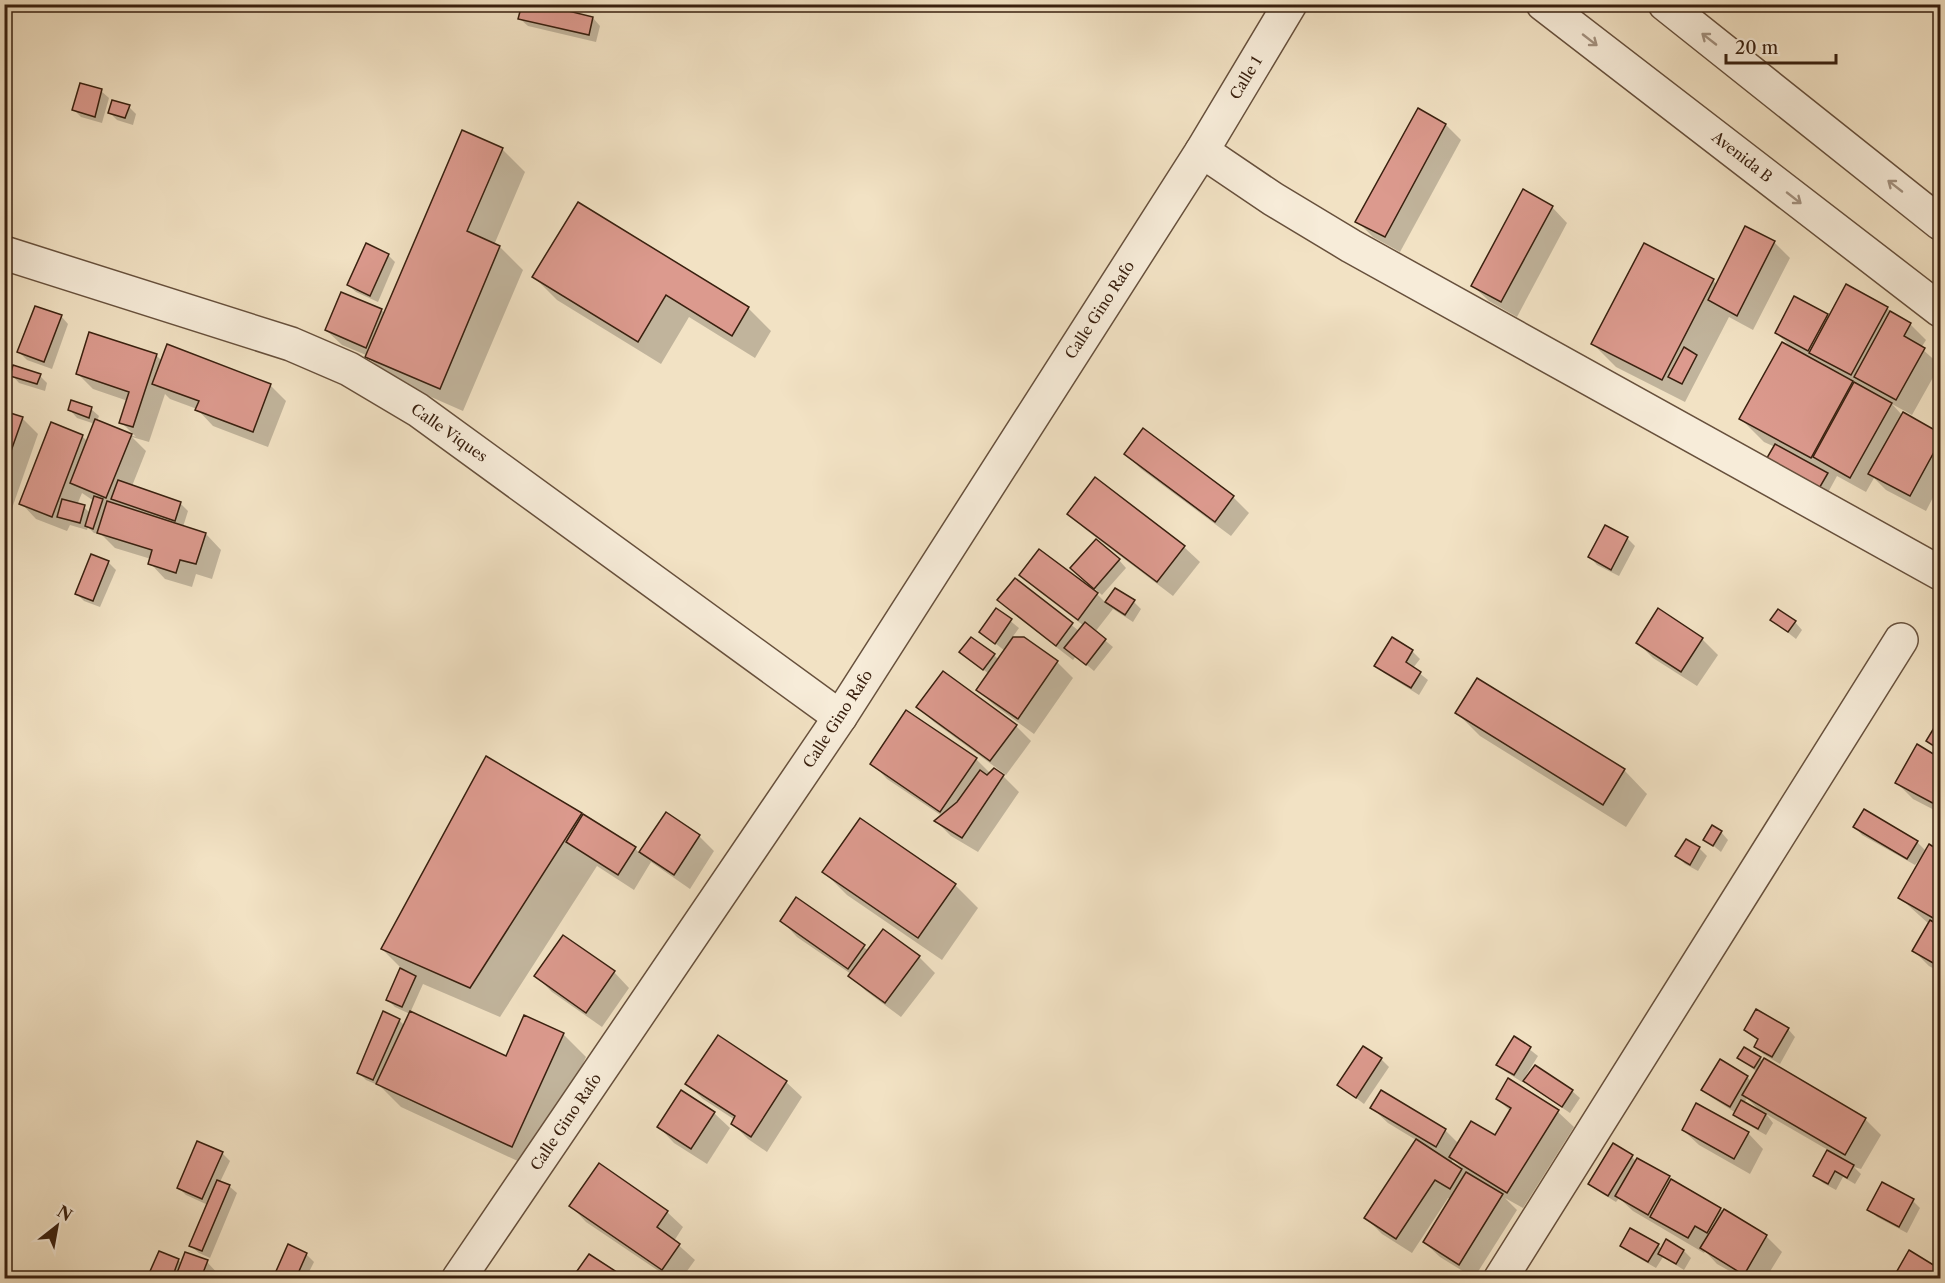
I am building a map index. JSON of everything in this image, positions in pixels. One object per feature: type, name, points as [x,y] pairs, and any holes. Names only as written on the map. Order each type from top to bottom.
[{"type":"street","name":"Calle 1","points":[[1202,151],[1290,4]]},
{"type":"street","name":"Avenida B","points":[[1544,4],[1941,310]]},
{"type":"street","points":[[1665,4],[1941,223]]},
{"type":"street","points":[[1202,151],[1273,199],[1351,246],[1941,573]]},
{"type":"street","name":"Calle Gino Rafo","points":[[459,1278],[840,717],[1202,151]]},
{"type":"street","name":"Calle Viques","points":[[4,253],[291,344],[349,369],[418,410],[840,717]]},
{"type":"street","points":[[1501,1278],[1901,640]]},
{"type":"building","points":[[522,4],[540,4],[593,17],[589,35],[518,19]]},
{"type":"building","points":[[80,83],[102,89],[95,117],[72,110]]},
{"type":"building","points":[[112,100],[130,105],[125,118],[108,113]]},
{"type":"building","points":[[1418,108],[1446,124],[1385,237],[1355,222]]},
{"type":"building","points":[[462,130],[503,148],[467,231],[500,246],[440,389],[365,357]]},
{"type":"building","points":[[1523,189],[1553,206],[1501,302],[1471,286]]},
{"type":"building","points":[[578,202],[749,307],[732,336],[666,295],[638,342],[532,277]]},
{"type":"building","points":[[1745,226],[1775,241],[1737,316],[1708,300]]},
{"type":"building","points":[[366,243],[389,254],[370,296],[347,285]]},
{"type":"building","points":[[1644,243],[1714,279],[1662,380],[1591,344]]},
{"type":"building","points":[[1846,284],[1888,307],[1851,375],[1809,353]]},
{"type":"building","points":[[341,292],[382,309],[366,348],[325,330]]},
{"type":"building","points":[[1794,296],[1828,314],[1808,351],[1775,333]]},
{"type":"building","points":[[35,306],[62,315],[44,362],[17,352]]},
{"type":"building","points":[[1890,311],[1911,323],[1904,336],[1925,348],[1896,400],[1854,377]]},
{"type":"building","points":[[89,332],[157,354],[133,427],[119,423],[129,392],[76,374]]},
{"type":"building","points":[[1782,342],[1853,381],[1811,458],[1739,419]]},
{"type":"building","points":[[167,344],[271,384],[253,432],[195,410],[199,401],[152,384]]},
{"type":"building","points":[[1684,347],[1697,355],[1682,384],[1668,377]]},
{"type":"building","points":[[13,365],[41,374],[37,384],[10,376]]},
{"type":"building","points":[[1854,382],[1892,403],[1850,478],[1813,457]]},
{"type":"building","points":[[71,400],[92,407],[89,418],[68,410]]},
{"type":"building","points":[[4,411],[23,417],[4,471]]},
{"type":"building","points":[[1903,412],[1940,433],[1940,441],[1910,496],[1868,474]]},
{"type":"building","points":[[95,419],[132,434],[106,498],[70,483]]},
{"type":"building","points":[[51,422],[83,435],[52,517],[19,504]]},
{"type":"building","points":[[1143,428],[1234,496],[1215,522],[1124,454]]},
{"type":"building","points":[[1775,444],[1828,473],[1817,492],[1764,463]]},
{"type":"building","points":[[1095,477],[1185,546],[1157,582],[1067,514]]},
{"type":"building","points":[[118,480],[181,502],[175,521],[111,499]]},
{"type":"building","points":[[94,496],[103,499],[93,529],[85,526]]},
{"type":"building","points":[[62,499],[85,505],[80,523],[57,517]]},
{"type":"building","points":[[107,501],[206,533],[196,564],[180,560],[176,573],[148,564],[152,550],[97,533]]},
{"type":"building","points":[[1605,525],[1628,537],[1611,570],[1588,557]]},
{"type":"building","points":[[1096,539],[1120,559],[1094,589],[1070,568]]},
{"type":"building","points":[[1039,549],[1098,593],[1078,620],[1019,575]]},
{"type":"building","points":[[91,554],[109,561],[93,601],[75,594]]},
{"type":"building","points":[[1015,578],[1073,623],[1056,646],[997,600]]},
{"type":"building","points":[[1115,588],[1135,600],[1125,615],[1105,602]]},
{"type":"building","points":[[996,608],[1012,619],[995,644],[979,632]]},
{"type":"building","points":[[1658,608],[1703,638],[1681,672],[1636,643]]},
{"type":"building","points":[[1778,609],[1796,621],[1788,632],[1770,620]]},
{"type":"building","points":[[1085,622],[1106,639],[1086,665],[1064,648]]},
{"type":"building","points":[[971,637],[995,654],[983,670],[959,652]]},
{"type":"building","points":[[1013,637],[1024,637],[1058,661],[1018,719],[976,690]]},
{"type":"building","points":[[1392,637],[1413,650],[1406,662],[1421,672],[1411,688],[1374,666]]},
{"type":"building","points":[[943,671],[1017,725],[990,761],[916,707]]},
{"type":"building","points":[[1477,678],[1625,769],[1603,805],[1455,713]]},
{"type":"building","points":[[906,710],[977,758],[940,812],[870,764]]},
{"type":"building","points":[[1940,718],[1940,750],[1926,741]]},
{"type":"building","points":[[1917,744],[1940,758],[1940,807],[1895,783]]},
{"type":"building","points":[[486,756],[582,813],[470,988],[381,949]]},
{"type":"building","points":[[994,768],[1004,775],[962,838],[934,821],[957,802],[980,770],[987,775]]},
{"type":"building","points":[[1864,809],[1918,841],[1907,859],[1853,827]]},
{"type":"building","points":[[666,812],[700,835],[674,875],[639,852]]},
{"type":"building","points":[[583,814],[636,847],[618,875],[566,842]]},
{"type":"building","points":[[860,818],[956,884],[918,938],[822,872]]},
{"type":"building","points":[[1712,825],[1722,831],[1713,846],[1703,840]]},
{"type":"building","points":[[1686,839],[1700,847],[1690,865],[1675,856]]},
{"type":"building","points":[[1929,844],[1940,851],[1940,922],[1898,898]]},
{"type":"building","points":[[796,897],[865,945],[848,969],[780,921]]},
{"type":"building","points":[[1930,920],[1940,926],[1940,967],[1912,951]]},
{"type":"building","points":[[883,929],[920,956],[885,1003],[848,976]]},
{"type":"building","points":[[563,935],[615,971],[586,1013],[534,976]]},
{"type":"building","points":[[400,968],[416,976],[402,1007],[386,1000]]},
{"type":"building","points":[[1756,1009],[1789,1028],[1772,1057],[1754,1047],[1758,1039],[1744,1030]]},
{"type":"building","points":[[383,1011],[400,1019],[373,1080],[357,1073]]},
{"type":"building","points":[[410,1011],[506,1056],[524,1015],[564,1033],[512,1147],[376,1084]]},
{"type":"building","points":[[718,1035],[787,1081],[751,1137],[731,1124],[735,1116],[685,1084]]},
{"type":"building","points":[[1514,1036],[1531,1047],[1514,1075],[1496,1065]]},
{"type":"building","points":[[1363,1046],[1382,1058],[1356,1098],[1337,1085]]},
{"type":"building","points":[[1744,1047],[1761,1057],[1754,1068],[1737,1058]]},
{"type":"building","points":[[1764,1058],[1866,1118],[1845,1155],[1742,1095]]},
{"type":"building","points":[[1720,1059],[1748,1076],[1730,1107],[1701,1090]]},
{"type":"building","points":[[1535,1065],[1573,1090],[1562,1107],[1523,1081]]},
{"type":"building","points":[[1508,1078],[1559,1110],[1507,1193],[1449,1157],[1471,1121],[1495,1135],[1511,1108],[1496,1099]]},
{"type":"building","points":[[681,1090],[715,1112],[691,1149],[657,1127]]},
{"type":"building","points":[[1381,1090],[1446,1129],[1436,1147],[1370,1108]]},
{"type":"building","points":[[1741,1100],[1766,1114],[1758,1129],[1733,1115]]},
{"type":"building","points":[[1696,1103],[1749,1132],[1734,1159],[1682,1130]]},
{"type":"building","points":[[1416,1139],[1462,1169],[1450,1189],[1435,1180],[1396,1239],[1364,1218]]},
{"type":"building","points":[[197,1141],[223,1152],[202,1199],[177,1188]]},
{"type":"building","points":[[1613,1143],[1633,1155],[1608,1196],[1588,1184]]},
{"type":"building","points":[[1827,1150],[1854,1165],[1847,1178],[1835,1171],[1828,1184],[1813,1176]]},
{"type":"building","points":[[1637,1158],[1670,1176],[1648,1215],[1615,1196]]},
{"type":"building","points":[[599,1163],[668,1211],[657,1227],[680,1244],[662,1270],[569,1206]]},
{"type":"building","points":[[1466,1172],[1503,1194],[1459,1265],[1423,1242]]},
{"type":"building","points":[[1671,1179],[1721,1208],[1707,1233],[1695,1226],[1688,1238],[1650,1217]]},
{"type":"building","points":[[217,1180],[230,1185],[202,1251],[189,1246]]},
{"type":"building","points":[[1882,1182],[1914,1199],[1899,1227],[1867,1210]]},
{"type":"building","points":[[1724,1209],[1767,1235],[1744,1275],[1700,1248]]},
{"type":"building","points":[[1630,1228],[1659,1244],[1648,1262],[1620,1246]]},
{"type":"building","points":[[1666,1239],[1684,1250],[1676,1264],[1658,1254]]},
{"type":"building","points":[[288,1244],[307,1253],[296,1278],[273,1278]]},
{"type":"building","points":[[1909,1250],[1940,1269],[1940,1278],[1893,1278]]},
{"type":"building","points":[[159,1251],[179,1259],[172,1278],[147,1278]]},
{"type":"building","points":[[185,1252],[208,1260],[201,1278],[175,1278]]},
{"type":"building","points":[[589,1254],[626,1278],[572,1278]]},
{"type":"building","points":[[1557,1272],[1567,1278],[1553,1278]]}]
